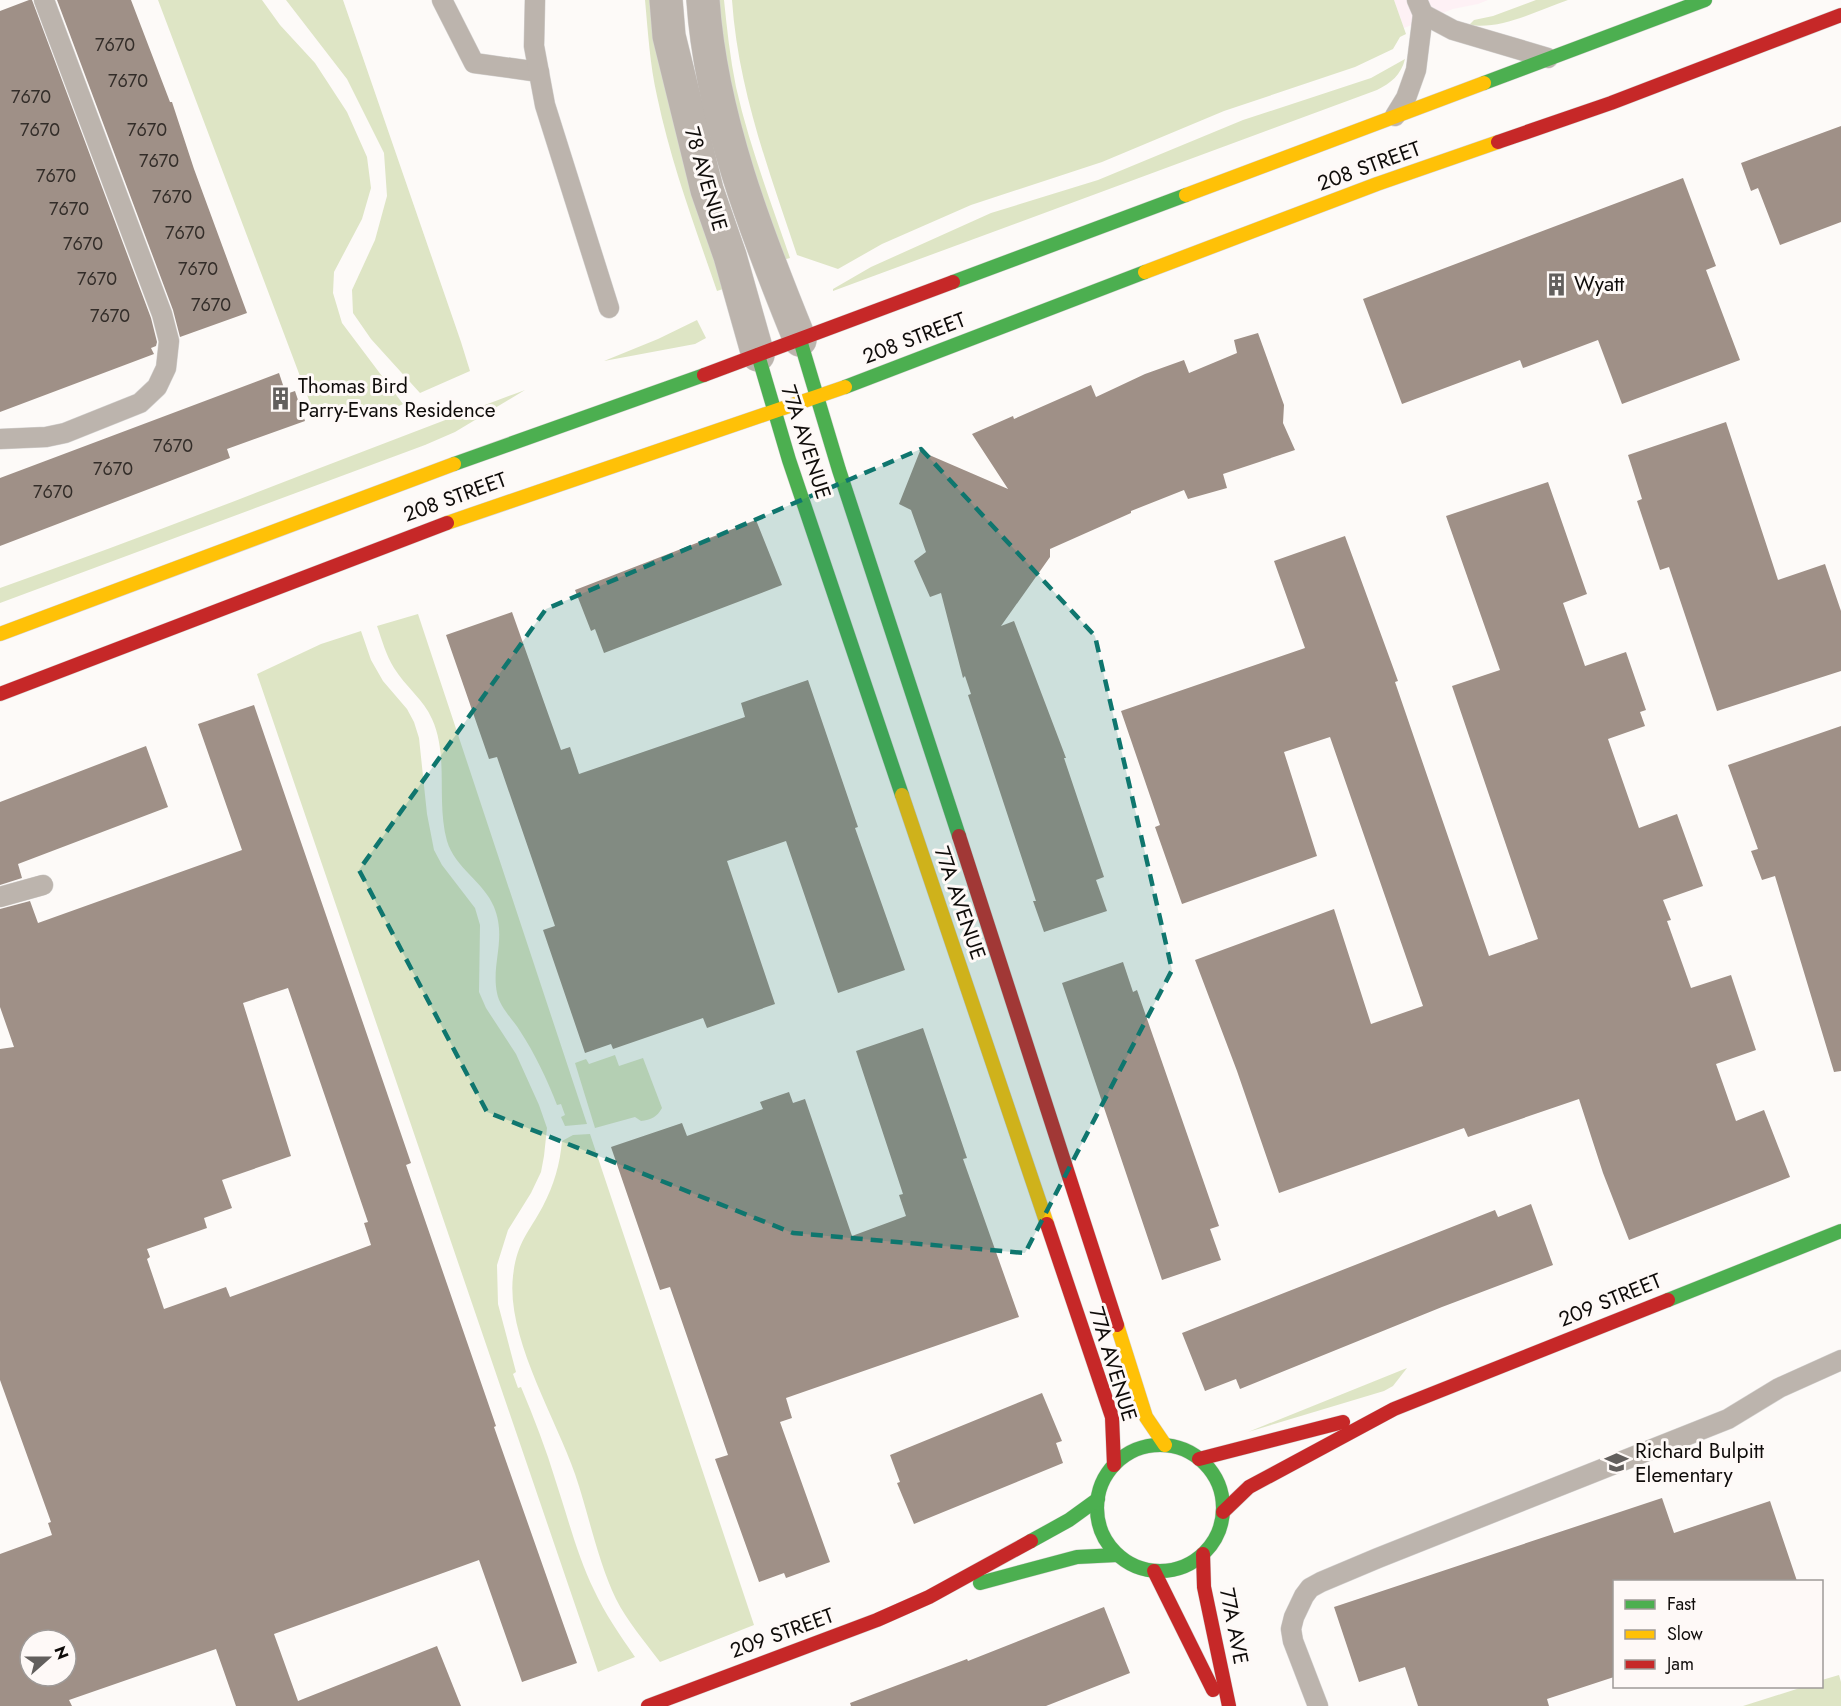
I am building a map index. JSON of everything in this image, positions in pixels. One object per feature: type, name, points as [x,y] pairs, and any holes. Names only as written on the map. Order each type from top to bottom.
[{"type":"street","name":"78 AVENUE","points":[[666,0],[669,36],[693,137],[758,355]]},
{"type":"street","name":"78 AVENUE","points":[[703,0],[714,75],[726,129],[767,255],[800,339]]},
{"type":"street","name":"208 STREET","points":[[0,634],[388,487],[758,355],[1705,0]]},
{"type":"street","name":"208 STREET","points":[[0,694],[416,533],[816,397],[1377,184],[1611,103],[1841,15]]},
{"type":"street","name":"77A AVENUE","points":[[800,339],[816,397],[1146,1418],[1165,1445]]},
{"type":"street","name":"77A AVENUE","points":[[758,355],[773,411],[1112,1417],[1114,1465]]},
{"type":"street","name":"209 STREET","points":[[1223,1512],[1249,1487],[1394,1409],[1841,1231]]},
{"type":"street","name":"209 STREET","points":[[1199,1459],[1394,1409]]},
{"type":"street","points":[[1165,1445],[1183,1450],[1199,1459],[1213,1473],[1221,1492],[1223,1512],[1220,1528],[1213,1542],[1203,1554],[1189,1564],[1172,1570],[1154,1571],[1134,1565],[1117,1555],[1105,1539],[1098,1519],[1098,1499],[1103,1481],[1114,1465],[1128,1453],[1146,1446],[1165,1445]]},
{"type":"street","name":"209 STREET","points":[[648,1706],[877,1620],[929,1597],[1069,1520],[1098,1499]]},
{"type":"street","name":"77A AVE","points":[[1203,1554],[1204,1587],[1229,1706]]},
{"type":"street","name":"209 STREET","points":[[929,1597],[1077,1557],[1117,1555]]},
{"type":"street","points":[[1154,1571],[1221,1706]]},
{"type":"lane","points":[[0,439],[46,437],[65,433],[140,403],[157,387],[166,368],[169,341],[162,314],[44,0]]},
{"type":"lane","points":[[442,0],[474,63],[539,72]]},
{"type":"lane","points":[[535,0],[534,46],[545,105],[609,308]]},
{"type":"lane","points":[[1420,7],[1453,30],[1468,36],[1482,38],[1551,59]]},
{"type":"lane","points":[[1395,116],[1406,98],[1416,70],[1420,7]]},
{"type":"lane","points":[[0,897],[43,885]]},
{"type":"lane","points":[[1318,1706],[1293,1641],[1291,1629],[1294,1617],[1310,1588],[1321,1581],[1728,1419],[1779,1388],[1841,1360]]},
{"type":"highlighted area","points":[[921,449],[1095,636],[1172,970],[1025,1253],[793,1233],[487,1112],[359,870],[546,609]]},
{"type":"shaded area","points":[[1394,0],[1488,0],[1453,9],[1404,28]]},
{"type":"green space","points":[[158,0],[262,0],[280,25],[315,63],[347,112],[367,157],[371,188],[362,219],[334,272],[333,293],[342,323],[403,404],[397,407],[347,409],[325,403],[312,408]]},
{"type":"green space","points":[[286,0],[343,0],[461,342],[470,371],[420,393],[371,339],[353,313],[352,290],[375,240],[387,196],[384,153],[347,79]]},
{"type":"green space","points":[[645,0],[655,0],[726,288],[717,291],[669,146],[653,72]]},
{"type":"green space","points":[[713,0],[724,0],[732,65],[741,109],[790,258],[779,261],[739,140]]},
{"type":"green space","points":[[732,0],[1394,0],[1406,34],[1400,37],[1393,49],[1355,67],[1224,111],[1102,162],[971,205],[882,244],[838,269],[797,255],[748,98],[735,33]]},
{"type":"green space","points":[[1536,0],[1568,0],[1506,22],[1494,25],[1469,25],[1474,20],[1493,16]]},
{"type":"green space","points":[[1405,59],[1395,78],[1377,90],[833,291],[871,267],[991,213],[1098,180],[1243,120],[1371,78]]},
{"type":"green space","points":[[697,320],[706,338],[695,344],[604,361],[658,339]]},
{"type":"green space","points":[[525,390],[455,432],[425,445],[0,603],[0,588]]},
{"type":"green space","points":[[418,614],[587,1124],[565,1126],[561,1117],[565,1115],[561,1104],[557,1105],[531,1049],[503,1008],[497,993],[498,919],[484,890],[451,851],[442,810],[441,763],[437,733],[429,712],[398,675],[391,663],[377,626]]},
{"type":"green space","points":[[361,631],[371,660],[383,681],[407,709],[414,722],[419,738],[427,814],[434,850],[442,865],[475,908],[480,925],[479,992],[486,1008],[516,1054],[547,1128],[541,1172],[508,1230],[497,1265],[498,1304],[516,1372],[513,1374],[518,1388],[521,1387],[540,1434],[583,1563],[603,1608],[635,1657],[598,1672],[257,674],[321,644]]},
{"type":"green space","points":[[615,1055],[619,1066],[643,1058],[662,1108],[656,1116],[648,1120],[641,1121],[635,1117],[595,1128],[575,1063],[586,1059],[589,1064]]},
{"type":"green space","points":[[590,1134],[754,1625],[660,1662],[625,1615],[609,1584],[575,1474],[524,1350],[513,1300],[513,1276],[517,1255],[550,1190],[558,1166],[562,1141],[573,1135]]},
{"type":"green space","points":[[1407,1368],[1393,1386],[1384,1391],[1248,1432]]},
{"type":"green space","points":[[1839,1675],[1841,1706],[1743,1706],[1800,1688],[1823,1688],[1823,1680]]},
{"type":"building","points":[[32,0],[151,318],[157,342],[156,346],[151,348],[154,354],[0,412],[0,11]]},
{"type":"building","points":[[57,0],[131,0],[170,102],[172,102],[247,313],[180,337],[173,310]]},
{"type":"building","points":[[1841,126],[1841,222],[1780,245],[1758,188],[1751,191],[1741,163]]},
{"type":"building","name":"Wyatt","points":[[1683,178],[1716,266],[1706,270],[1740,360],[1622,404],[1598,340],[1523,368],[1520,360],[1402,404],[1363,299]]},
{"type":"building","points":[[1258,333],[1284,405],[1283,423],[1295,450],[1223,474],[1227,488],[1188,499],[1184,490],[1131,511],[1131,513],[1050,549],[1050,557],[1001,626],[1014,621],[1066,758],[1064,758],[1104,877],[1096,880],[1107,911],[1044,932],[1033,901],[1036,901],[968,695],[971,694],[965,676],[963,678],[941,593],[930,597],[914,561],[926,552],[911,510],[899,504],[920,451],[1008,489],[972,434],[1013,416],[1014,419],[1091,385],[1096,397],[1145,374],[1184,360],[1189,373],[1237,353],[1234,340]]},
{"type":"building","points":[[279,373],[286,394],[295,391],[305,421],[227,449],[230,458],[0,546],[0,478]]},
{"type":"building","points":[[1726,422],[1778,580],[1825,564],[1841,611],[1841,671],[1717,711],[1669,567],[1660,570],[1637,501],[1642,499],[1628,455]]},
{"type":"building","points":[[1548,482],[1587,594],[1563,603],[1585,666],[1626,652],[1646,710],[1640,712],[1645,726],[1608,739],[1639,828],[1677,814],[1703,886],[1663,900],[1671,920],[1667,921],[1691,988],[1731,975],[1756,1050],[1716,1064],[1736,1121],[1764,1110],[1790,1177],[1629,1240],[1603,1173],[1579,1099],[1468,1137],[1464,1128],[1279,1193],[1237,1071],[1195,960],[1334,909],[1371,1024],[1423,1006],[1330,737],[1284,752],[1317,856],[1182,904],[1155,827],[1160,825],[1121,711],[1305,648],[1274,561],[1345,536],[1398,681],[1395,682],[1489,956],[1538,939],[1452,686],[1500,670],[1446,516]]},
{"type":"building","points":[[756,520],[782,585],[604,653],[595,629],[591,631],[575,590]]},
{"type":"building","points":[[512,612],[561,750],[570,747],[579,774],[745,717],[741,703],[808,680],[858,827],[855,828],[905,970],[838,993],[786,841],[727,861],[775,1004],[707,1028],[703,1018],[613,1049],[611,1044],[585,1053],[543,930],[555,926],[497,757],[489,759],[446,635]]},
{"type":"building","points":[[254,705],[411,1163],[406,1165],[496,1426],[494,1427],[577,1663],[522,1682],[479,1560],[274,1634],[298,1701],[437,1646],[461,1706],[236,1706],[216,1649],[69,1700],[72,1706],[0,1706],[0,1554],[52,1535],[48,1523],[51,1522],[0,1380],[0,1049],[14,1047],[0,1007],[0,909],[30,901],[38,923],[242,850],[198,724]],"holes":[[[288,988],[368,1222],[364,1223],[371,1245],[230,1297],[226,1287],[164,1309],[147,1259],[150,1257],[147,1249],[207,1228],[204,1218],[232,1208],[222,1180],[291,1156],[243,1003]]]},
{"type":"building","points":[[1841,726],[1841,1071],[1834,1072],[1775,876],[1762,880],[1751,851],[1758,849],[1728,765]]},
{"type":"building","points":[[146,746],[168,807],[18,864],[22,878],[0,885],[0,802]]},
{"type":"building","points":[[1123,962],[1133,992],[1137,990],[1219,1226],[1210,1229],[1221,1260],[1162,1280],[1062,983]]},
{"type":"building","points":[[923,1028],[967,1158],[963,1159],[1019,1317],[786,1398],[792,1418],[780,1422],[830,1562],[786,1578],[784,1573],[759,1582],[715,1459],[728,1455],[670,1287],[660,1290],[611,1147],[682,1123],[687,1136],[763,1109],[760,1102],[789,1092],[793,1103],[805,1099],[852,1236],[906,1216],[899,1195],[903,1194],[856,1051]]},
{"type":"building","points":[[1531,1204],[1553,1265],[1442,1307],[1240,1389],[1236,1379],[1205,1391],[1182,1333],[1495,1210],[1498,1217]]},
{"type":"building","points":[[1042,1393],[1062,1441],[1056,1443],[1063,1463],[914,1524],[897,1483],[900,1482],[890,1455]]},
{"type":"building","points":[[1662,1498],[1674,1533],[1770,1501],[1797,1580],[1613,1580],[1613,1677],[1547,1699],[1549,1706],[1418,1706],[1405,1667],[1359,1682],[1334,1607]]},
{"type":"building","points":[[1104,1607],[1130,1673],[1046,1706],[851,1706],[850,1703],[967,1659],[968,1661]]},
{"type":"traffic: fast","points":[[1484,83],[1705,0]]},
{"type":"traffic: fast","points":[[953,282],[1186,195]]},
{"type":"traffic: fast","points":[[845,387],[1145,272]]},
{"type":"traffic: fast","points":[[800,340],[839,470],[959,836]]},
{"type":"traffic: fast","points":[[758,355],[789,460],[902,795]]},
{"type":"traffic: fast","points":[[454,464],[704,375]]},
{"type":"traffic: fast","points":[[1668,1300],[1841,1231]]},
{"type":"traffic: fast","points":[[1160,1445],[1184,1450],[1204,1464],[1218,1484],[1223,1508],[1218,1532],[1204,1552],[1184,1566],[1160,1571],[1136,1566],[1116,1552],[1102,1532],[1097,1508],[1102,1484],[1116,1464],[1136,1450],[1160,1445]]},
{"type":"traffic: fast","points":[[1031,1541],[1069,1520],[1098,1499]]},
{"type":"traffic: fast","points":[[980,1583],[1077,1557],[1117,1555]]},
{"type":"traffic: slow","points":[[1186,195],[1484,83]]},
{"type":"traffic: slow","points":[[1145,272],[1377,184],[1498,142]]},
{"type":"traffic: slow","points":[[447,523],[845,387]]},
{"type":"traffic: slow","points":[[0,634],[454,464]]},
{"type":"traffic: slow","points":[[902,795],[1047,1224]]},
{"type":"traffic: slow","points":[[1117,1325],[1146,1417],[1165,1445]]},
{"type":"traffic: jam","points":[[1498,142],[1611,103],[1841,15]]},
{"type":"traffic: jam","points":[[704,375],[953,282]]},
{"type":"traffic: jam","points":[[0,694],[447,523]]},
{"type":"traffic: jam","points":[[959,836],[1117,1325]]},
{"type":"traffic: jam","points":[[1047,1224],[1112,1417],[1114,1465]]},
{"type":"traffic: jam","points":[[1223,1512],[1249,1487],[1394,1409],[1668,1300]]},
{"type":"traffic: jam","points":[[1199,1459],[1343,1422]]},
{"type":"traffic: jam","points":[[648,1706],[877,1620],[929,1597],[1031,1541]]},
{"type":"traffic: jam","points":[[1203,1554],[1204,1587],[1229,1706]]},
{"type":"traffic: jam","points":[[1154,1571],[1213,1690]]},
{"type":"place","name":"Wyatt","points":[[1556,284]]},
{"type":"place","name":"Thomas Bird Parry-Evans Residence","points":[[280,398]]},
{"type":"place","name":"Richard Bulpitt Elementary","points":[[1617,1463]]}]
